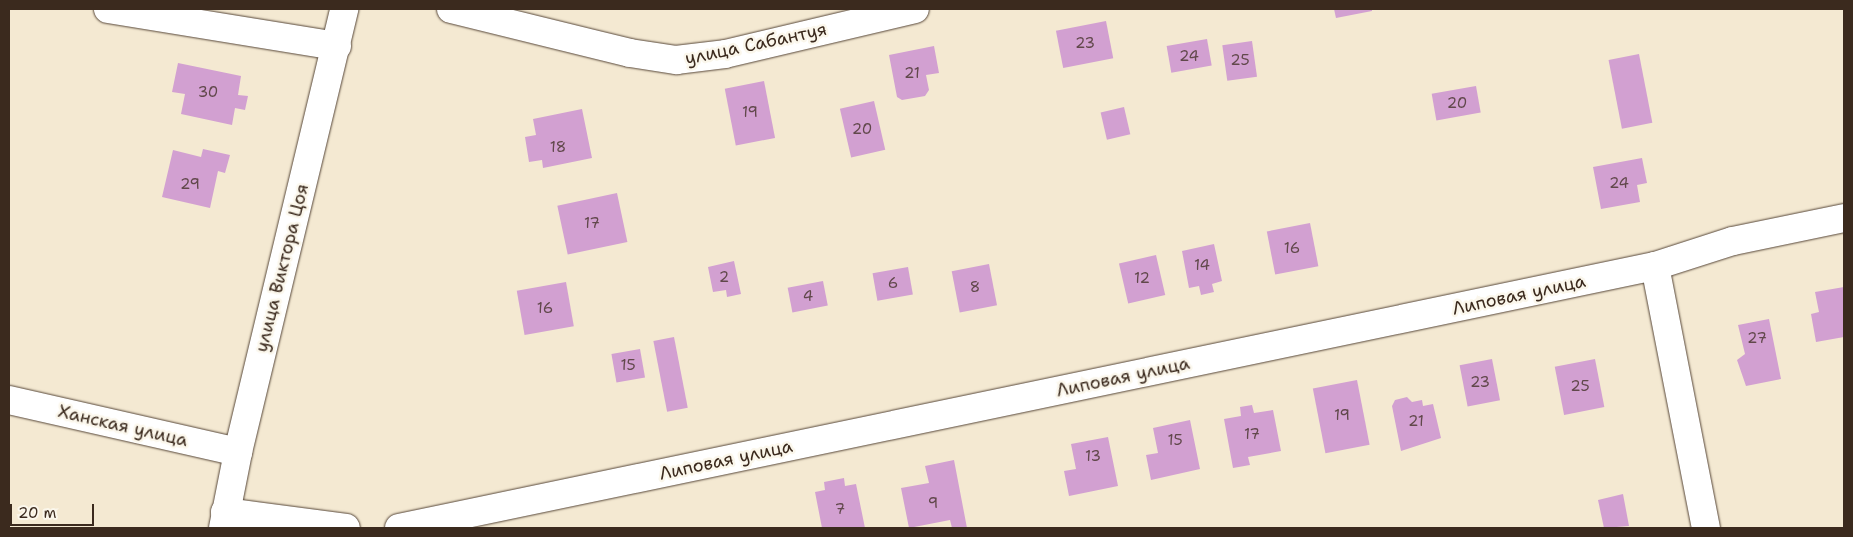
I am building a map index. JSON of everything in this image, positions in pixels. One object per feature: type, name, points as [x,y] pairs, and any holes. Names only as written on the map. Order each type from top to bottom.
[{"type":"street","points":[[108,9],[337,46]]},
{"type":"street","name":"улица Виктора Цоя","points":[[226,523],[238,452],[337,46],[344,9]]},
{"type":"street","name":"улица Сабантуя","points":[[451,9],[630,52],[676,60],[725,54],[915,9]]},
{"type":"street","name":"Липовая улица","points":[[399,528],[1655,266],[1733,242],[1844,218]]},
{"type":"street","points":[[1655,266],[1706,528]]},
{"type":"street","name":"Ханская улица","points":[[9,400],[238,452]]},
{"type":"street","points":[[226,523],[346,528]]},
{"type":"building","points":[[1334,9],[1372,9],[1372,11],[1336,18]]},
{"type":"building","points":[[1106,21],[1113,58],[1063,68],[1056,31]]},
{"type":"building","points":[[1207,39],[1212,66],[1171,73],[1167,46]]},
{"type":"building","points":[[1252,41],[1257,77],[1227,81],[1222,45]]},
{"type":"building","points":[[934,46],[939,73],[926,75],[929,90],[925,96],[902,100],[897,97],[889,55]]},
{"type":"building","points":[[1639,54],[1652,123],[1622,129],[1609,60]]},
{"type":"building","points":[[178,63],[241,76],[238,95],[248,96],[245,110],[235,108],[232,125],[181,114],[185,94],[172,92]]},
{"type":"building","points":[[764,81],[775,138],[736,146],[725,89]]},
{"type":"building","points":[[1476,86],[1481,113],[1436,120],[1432,94]]},
{"type":"building","points":[[874,101],[885,150],[851,158],[840,109]]},
{"type":"building","points":[[1124,107],[1130,134],[1107,140],[1101,112]]},
{"type":"building","points":[[582,109],[592,158],[543,168],[542,160],[529,162],[525,137],[536,135],[533,119]]},
{"type":"building","points":[[203,149],[230,155],[225,173],[218,171],[210,208],[162,197],[173,150],[201,157]]},
{"type":"building","points":[[1642,158],[1647,183],[1637,185],[1640,202],[1601,209],[1593,167]]},
{"type":"building","points":[[617,193],[627,242],[568,255],[557,206]]},
{"type":"building","points":[[1310,223],[1318,266],[1275,275],[1267,231]]},
{"type":"building","points":[[1214,244],[1222,281],[1212,284],[1214,292],[1201,295],[1199,286],[1189,288],[1182,251]]},
{"type":"building","points":[[1156,255],[1165,295],[1128,303],[1119,264]]},
{"type":"building","points":[[734,261],[741,294],[727,297],[726,290],[713,292],[708,267]]},
{"type":"building","points":[[989,264],[997,305],[960,312],[952,271]]},
{"type":"building","points":[[908,267],[913,295],[877,301],[873,273]]},
{"type":"building","points":[[823,281],[828,306],[792,312],[788,288]]},
{"type":"building","points":[[566,282],[574,326],[525,335],[517,291]]},
{"type":"building","points":[[1844,287],[1844,337],[1816,342],[1811,314],[1819,312],[1815,292]]},
{"type":"building","points":[[1769,319],[1781,379],[1746,386],[1737,360],[1745,354],[1738,325]]},
{"type":"building","points":[[674,337],[688,408],[667,412],[653,341]]},
{"type":"building","points":[[640,349],[645,378],[616,383],[611,354]]},
{"type":"building","points":[[1492,359],[1500,400],[1468,407],[1460,365]]},
{"type":"building","points":[[1595,359],[1604,407],[1564,415],[1555,367]]},
{"type":"building","points":[[1357,380],[1370,445],[1325,453],[1313,389]]},
{"type":"building","points":[[1407,397],[1412,402],[1422,400],[1423,406],[1433,404],[1441,438],[1401,451],[1392,406],[1395,400]]},
{"type":"building","points":[[1252,405],[1254,413],[1273,410],[1281,451],[1248,457],[1250,465],[1233,468],[1224,419],[1241,416],[1240,407]]},
{"type":"building","points":[[1190,420],[1200,469],[1151,480],[1146,455],[1158,453],[1153,428]]},
{"type":"building","points":[[1108,437],[1118,486],[1069,496],[1064,471],[1076,469],[1071,444]]},
{"type":"building","points":[[954,460],[967,528],[952,528],[950,520],[909,528],[901,488],[929,483],[925,466]]},
{"type":"building","points":[[844,478],[845,486],[856,484],[865,528],[822,528],[815,492],[825,490],[824,482]]},
{"type":"building","points":[[1623,494],[1629,526],[1604,528],[1598,500]]}]
